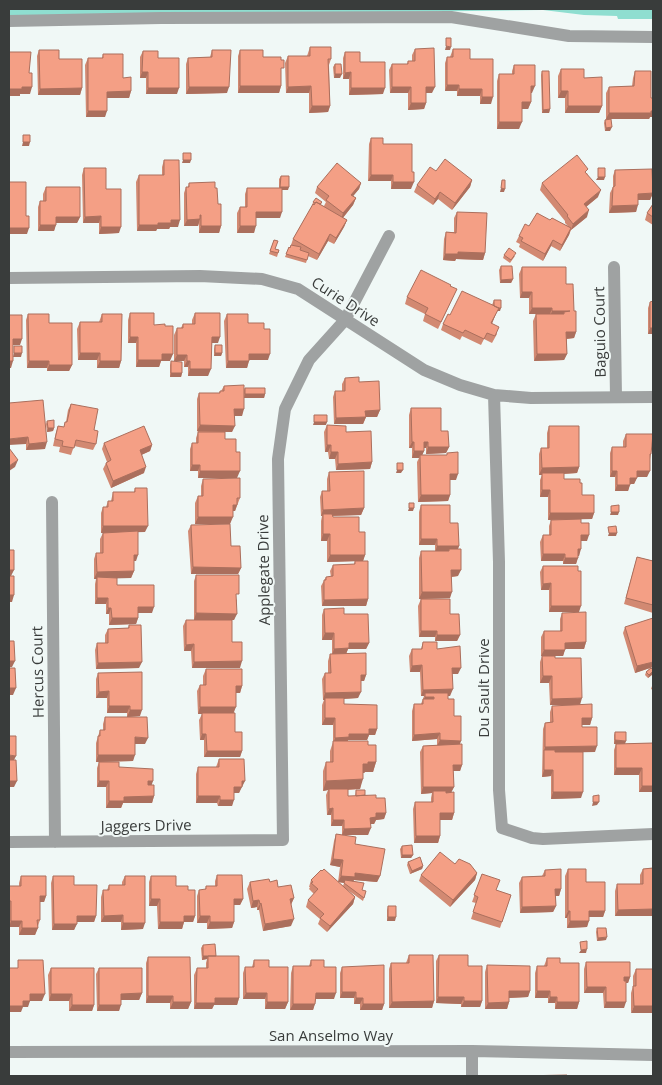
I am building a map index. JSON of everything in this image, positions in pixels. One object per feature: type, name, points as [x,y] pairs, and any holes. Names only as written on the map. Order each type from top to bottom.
[{"type":"street","points":[[9,21],[161,18],[451,17],[569,36],[653,37]]},
{"type":"street","name":"Applegate Drive","points":[[283,840],[278,460],[286,409],[309,360],[345,320],[389,236]]},
{"type":"street","name":"Baguio Court","points":[[614,267],[616,397]]},
{"type":"street","name":"Curie Drive","points":[[9,278],[200,276],[262,278],[298,289],[424,370],[460,385],[494,395],[538,398],[653,397]]},
{"type":"street","name":"Du Sault Drive","points":[[494,395],[500,562],[498,790],[502,828],[532,838],[543,839],[653,834]]},
{"type":"street","name":"Hercus Court","points":[[52,502],[56,842]]},
{"type":"street","name":"Jaggers Drive","points":[[9,842],[283,840]]},
{"type":"street","points":[[472,1051],[472,1076]]},
{"type":"street","name":"San Anselmo Way","points":[[9,1052],[472,1051],[653,1055]]},
{"type":"green space","points":[[9,9],[653,9],[653,19],[618,19],[617,16],[584,15],[543,10],[9,17]]},
{"type":"building","points":[[446,38],[451,38],[451,47],[446,46]]},
{"type":"building","points":[[310,47],[331,47],[331,59],[328,59],[330,106],[312,106],[311,86],[288,87],[288,56],[310,56]]},
{"type":"building","points":[[434,48],[435,87],[426,87],[426,103],[411,103],[411,87],[392,87],[392,64],[408,64],[408,61],[415,61],[415,49]]},
{"type":"building","points":[[453,49],[470,49],[470,59],[493,59],[493,97],[482,97],[482,89],[459,89],[459,85],[447,85],[447,57],[453,57]]},
{"type":"building","points":[[39,50],[59,50],[59,59],[82,59],[82,88],[40,89]]},
{"type":"building","points":[[212,50],[231,50],[229,87],[189,87],[188,58],[212,57]]},
{"type":"building","points":[[240,50],[263,50],[263,57],[281,57],[281,60],[284,60],[284,68],[281,68],[281,86],[240,86]]},
{"type":"building","points":[[143,51],[158,51],[158,58],[179,58],[179,88],[148,88],[148,72],[142,72]]},
{"type":"building","points":[[9,52],[31,52],[29,73],[32,73],[32,87],[9,89]]},
{"type":"building","points":[[345,52],[360,52],[360,62],[385,62],[385,88],[351,88],[351,72],[345,73]]},
{"type":"building","points":[[103,54],[123,54],[123,78],[131,77],[131,91],[107,92],[107,111],[88,111],[88,58],[103,58]]},
{"type":"building","points":[[335,64],[341,64],[342,74],[335,74]]},
{"type":"building","points":[[514,65],[535,65],[535,86],[531,86],[531,102],[522,102],[522,122],[499,122],[499,74],[514,74]]},
{"type":"building","points":[[561,69],[584,69],[584,78],[602,77],[602,106],[568,106],[568,91],[561,91]]},
{"type":"building","points":[[542,71],[549,71],[550,109],[543,110]]},
{"type":"building","points":[[635,71],[651,71],[653,111],[651,113],[609,113],[609,87],[634,86]]},
{"type":"building","points":[[611,119],[612,127],[606,128],[605,120]]},
{"type":"building","points":[[23,135],[30,135],[30,142],[23,142]]},
{"type":"building","points":[[371,138],[383,138],[383,144],[412,144],[414,182],[393,182],[393,175],[371,175]]},
{"type":"building","points":[[183,153],[191,153],[191,160],[183,160]]},
{"type":"building","points":[[577,155],[588,169],[585,172],[601,190],[584,204],[589,210],[573,224],[542,183]]},
{"type":"building","points":[[445,159],[472,180],[455,203],[440,192],[435,199],[417,185],[430,167],[436,171]]},
{"type":"building","points":[[164,160],[179,160],[180,220],[171,220],[171,223],[158,223],[158,225],[139,225],[139,175],[164,175]]},
{"type":"building","points":[[337,163],[361,183],[351,195],[356,198],[343,213],[326,200],[329,196],[317,187]]},
{"type":"building","points":[[84,168],[106,168],[106,189],[121,189],[121,227],[101,227],[101,216],[85,217]]},
{"type":"building","points":[[598,168],[605,168],[605,177],[598,177]]},
{"type":"building","points":[[652,169],[653,193],[638,194],[638,205],[612,206],[615,170]]},
{"type":"building","points":[[281,176],[289,176],[289,187],[280,187]]},
{"type":"building","points":[[502,180],[505,180],[505,189],[501,188]]},
{"type":"building","points":[[9,182],[26,182],[26,216],[29,216],[29,228],[9,228]]},
{"type":"building","points":[[215,182],[218,204],[221,204],[221,226],[201,226],[201,215],[200,219],[187,220],[186,187],[189,187],[189,183]]},
{"type":"building","points":[[46,187],[80,187],[80,217],[56,217],[56,225],[40,225],[40,201],[46,201]]},
{"type":"building","points":[[247,188],[282,188],[282,212],[256,212],[256,226],[240,226],[240,207],[247,207]]},
{"type":"building","points":[[316,198],[322,202],[320,204],[313,202]]},
{"type":"building","points":[[316,202],[347,220],[336,238],[330,234],[319,254],[293,239]]},
{"type":"building","points":[[653,204],[653,217],[647,213]]},
{"type":"building","points":[[457,212],[487,213],[485,253],[458,252],[458,254],[445,254],[446,232],[456,233]]},
{"type":"building","points":[[537,213],[571,228],[562,245],[553,240],[545,254],[521,241],[523,238],[519,236],[525,224],[529,226]]},
{"type":"building","points":[[274,240],[278,241],[275,249],[279,250],[278,253],[270,251]]},
{"type":"building","points":[[291,245],[301,247],[300,250],[309,253],[307,260],[286,254]]},
{"type":"building","points":[[509,248],[516,253],[511,260],[504,255]]},
{"type":"building","points":[[501,266],[512,266],[513,279],[501,280]]},
{"type":"building","points":[[522,267],[566,267],[566,284],[573,284],[574,311],[576,311],[576,332],[566,332],[567,354],[537,354],[536,314],[564,314],[564,312],[570,311],[552,311],[552,308],[532,308],[532,292],[522,292]]},
{"type":"building","points":[[421,270],[457,289],[441,322],[425,314],[428,308],[407,297]]},
{"type":"building","points":[[462,291],[499,308],[491,323],[499,327],[495,336],[487,333],[484,339],[465,330],[463,333],[443,324],[448,314],[450,315]]},
{"type":"building","points":[[494,300],[501,300],[501,308],[494,306]]},
{"type":"building","points":[[653,301],[653,328],[650,328],[650,302]]},
{"type":"building","points":[[130,313],[154,313],[154,325],[165,324],[165,326],[173,326],[173,354],[162,354],[162,360],[138,360],[138,337],[130,337]]},
{"type":"building","points":[[195,313],[220,313],[220,337],[212,337],[211,369],[190,369],[190,361],[187,361],[187,355],[177,355],[177,328],[183,328],[183,324],[195,324]]},
{"type":"building","points":[[28,314],[49,314],[49,323],[72,323],[72,365],[49,365],[49,361],[29,361]]},
{"type":"building","points":[[102,314],[122,314],[121,361],[100,361],[100,353],[80,353],[80,322],[102,322]]},
{"type":"building","points":[[227,314],[248,314],[248,323],[264,323],[264,329],[270,329],[270,354],[249,354],[249,361],[228,361]]},
{"type":"building","points":[[9,315],[22,315],[22,339],[13,339],[13,361],[9,361]]},
{"type":"building","points":[[215,345],[222,345],[222,353],[215,353]]},
{"type":"building","points":[[14,346],[22,346],[22,353],[14,353]]},
{"type":"building","points":[[171,361],[182,362],[182,373],[171,373]]},
{"type":"building","points":[[359,377],[359,382],[379,381],[380,410],[365,411],[366,417],[336,418],[335,391],[345,391],[345,378]]},
{"type":"building","points":[[244,385],[244,409],[234,409],[235,426],[200,425],[199,393],[220,393],[220,391],[224,391],[224,386]]},
{"type":"building","points":[[245,388],[265,388],[265,394],[245,394]]},
{"type":"building","points":[[43,400],[47,442],[29,444],[28,437],[9,439],[9,403]]},
{"type":"building","points":[[71,404],[98,409],[94,430],[98,431],[96,444],[76,440],[74,448],[62,446],[63,441],[55,439],[58,426],[64,427],[65,422],[67,422]]},
{"type":"building","points":[[411,408],[441,408],[441,431],[448,431],[449,447],[428,447],[428,442],[424,442],[424,451],[414,451]]},
{"type":"building","points":[[314,415],[327,415],[327,422],[314,422]]},
{"type":"building","points":[[54,420],[54,428],[48,428],[47,421]]},
{"type":"building","points":[[327,425],[346,426],[346,432],[371,431],[372,462],[338,464],[338,452],[331,452],[331,445],[327,445]]},
{"type":"building","points":[[144,426],[152,445],[140,450],[146,467],[113,481],[106,463],[111,460],[104,443]]},
{"type":"building","points":[[549,426],[579,426],[579,467],[542,468],[541,448],[549,448]]},
{"type":"building","points":[[198,432],[225,432],[225,439],[236,439],[236,452],[240,452],[240,471],[200,471],[200,465],[192,465],[192,443],[198,443]]},
{"type":"building","points":[[626,434],[653,434],[650,471],[637,471],[637,478],[630,478],[630,485],[617,485],[617,471],[612,471],[612,447],[626,447]]},
{"type":"building","points":[[9,448],[18,460],[9,466]]},
{"type":"building","points":[[458,452],[458,474],[450,474],[450,495],[421,495],[420,455],[447,455],[447,453]]},
{"type":"building","points":[[397,463],[403,463],[403,470],[397,470]]},
{"type":"building","points":[[364,471],[364,508],[323,510],[322,491],[330,491],[329,472]]},
{"type":"building","points":[[542,473],[564,473],[564,479],[580,479],[582,495],[594,495],[594,513],[550,513],[550,490],[542,490]]},
{"type":"building","points":[[240,478],[240,498],[237,498],[237,505],[233,505],[233,517],[198,517],[198,496],[203,496],[203,479]]},
{"type":"building","points":[[135,488],[147,488],[148,526],[103,526],[103,507],[108,507],[108,501],[113,501],[113,492],[135,492]]},
{"type":"building","points":[[409,503],[414,503],[414,508],[409,508]]},
{"type":"building","points":[[421,505],[450,505],[450,523],[458,523],[459,546],[437,546],[437,539],[421,539]]},
{"type":"building","points":[[619,505],[619,512],[611,512],[611,506]]},
{"type":"building","points":[[323,514],[332,514],[333,517],[359,517],[359,532],[365,532],[365,555],[330,555],[330,534],[323,534]]},
{"type":"building","points":[[581,519],[581,523],[589,523],[589,535],[581,535],[581,549],[578,549],[578,558],[565,558],[565,554],[543,554],[543,535],[551,535],[551,520]]},
{"type":"building","points":[[230,524],[231,546],[240,546],[241,568],[193,567],[191,525]]},
{"type":"building","points":[[616,526],[617,533],[609,533],[608,527]]},
{"type":"building","points":[[138,531],[138,555],[134,555],[134,571],[97,572],[96,553],[103,553],[103,533]]},
{"type":"building","points":[[449,549],[461,549],[461,570],[451,570],[452,592],[422,592],[421,551],[449,551]]},
{"type":"building","points":[[9,550],[14,550],[14,570],[9,570]]},
{"type":"building","points":[[637,557],[653,561],[653,605],[626,598]]},
{"type":"building","points":[[355,561],[368,561],[368,599],[324,600],[324,580],[326,580],[326,577],[333,576],[333,565],[355,564]]},
{"type":"building","points":[[543,566],[578,566],[578,571],[581,571],[581,606],[551,606],[551,583],[543,584]]},
{"type":"building","points":[[196,575],[239,575],[239,594],[236,594],[237,614],[196,613]]},
{"type":"building","points":[[9,576],[14,576],[14,595],[9,595]]},
{"type":"building","points":[[97,577],[117,578],[117,585],[154,585],[154,607],[138,607],[138,618],[112,618],[111,608],[108,608],[108,598],[97,598]]},
{"type":"building","points":[[421,599],[450,599],[450,614],[459,614],[460,635],[437,635],[437,631],[421,631]]},
{"type":"building","points":[[344,608],[344,614],[368,614],[369,643],[349,643],[349,648],[334,649],[334,633],[325,633],[324,609]]},
{"type":"building","points":[[586,612],[586,642],[565,643],[565,650],[544,650],[544,631],[562,631],[562,613]]},
{"type":"building","points":[[653,618],[653,662],[637,666],[625,627]]},
{"type":"building","points":[[186,620],[232,620],[232,642],[242,642],[242,661],[194,662],[194,644],[186,645]]},
{"type":"building","points":[[129,625],[141,625],[142,662],[98,663],[97,643],[108,643],[108,629],[129,628]]},
{"type":"building","points":[[9,641],[14,641],[15,661],[9,661]]},
{"type":"building","points":[[423,642],[437,642],[437,649],[460,646],[461,668],[452,668],[453,689],[423,690],[422,665],[412,666],[412,649],[422,649]]},
{"type":"building","points":[[366,653],[366,675],[361,675],[361,692],[325,693],[325,673],[331,673],[330,654]]},
{"type":"building","points":[[542,656],[581,658],[582,698],[552,699],[552,676],[543,676]]},
{"type":"building","points":[[9,668],[15,668],[16,688],[9,688]]},
{"type":"building","points":[[651,668],[653,671],[649,675],[646,672]]},
{"type":"building","points":[[206,669],[242,669],[242,686],[236,686],[236,707],[200,707],[200,685],[206,685]]},
{"type":"building","points":[[142,672],[142,710],[130,710],[130,706],[109,706],[109,691],[99,692],[98,673]]},
{"type":"building","points":[[425,693],[448,693],[448,699],[454,699],[454,716],[461,716],[461,741],[440,740],[440,733],[414,735],[414,704],[423,704],[423,699],[434,699],[434,697],[425,697]]},
{"type":"building","points":[[325,698],[344,698],[344,704],[377,705],[377,729],[369,729],[369,734],[349,734],[349,737],[335,738],[335,718],[325,718]]},
{"type":"building","points":[[592,704],[592,718],[582,718],[582,727],[597,727],[597,746],[545,747],[545,723],[553,722],[552,706]]},
{"type":"building","points":[[202,713],[235,713],[235,732],[242,732],[242,751],[207,751],[206,734],[202,734]]},
{"type":"building","points":[[105,717],[147,717],[148,738],[135,737],[135,755],[98,755],[98,736],[100,736],[100,730],[105,730]]},
{"type":"building","points":[[615,732],[626,732],[626,741],[615,740]]},
{"type":"building","points":[[9,736],[16,736],[16,756],[9,755]]},
{"type":"building","points":[[333,741],[368,741],[368,745],[376,745],[376,762],[363,764],[363,779],[326,781],[326,762],[333,762]]},
{"type":"building","points":[[653,743],[653,786],[642,786],[642,768],[616,768],[616,744]]},
{"type":"building","points":[[462,744],[462,765],[453,765],[454,787],[423,787],[423,746]]},
{"type":"building","points":[[544,750],[583,752],[583,792],[553,792],[553,770],[544,770]]},
{"type":"building","points":[[219,759],[244,759],[245,781],[242,781],[242,787],[234,787],[234,800],[220,800],[220,796],[198,796],[198,767],[219,767]]},
{"type":"building","points":[[9,760],[16,760],[17,781],[10,781],[10,787],[9,787]]},
{"type":"building","points":[[99,762],[119,762],[119,767],[153,769],[153,781],[148,781],[148,785],[154,785],[154,796],[124,797],[124,801],[109,801],[109,781],[99,781]]},
{"type":"building","points":[[329,789],[348,789],[348,796],[376,795],[376,798],[385,798],[386,813],[376,813],[376,817],[370,818],[371,828],[344,829],[344,820],[333,820],[333,808],[329,809]]},
{"type":"building","points":[[356,790],[365,790],[365,795],[356,796]]},
{"type":"building","points":[[433,791],[454,792],[454,813],[440,813],[440,836],[416,836],[415,802],[433,802]]},
{"type":"building","points":[[599,795],[599,802],[593,802],[593,796]]},
{"type":"building","points":[[336,834],[356,837],[355,844],[385,849],[380,876],[355,873],[355,877],[341,876],[343,860],[333,859]]},
{"type":"building","points":[[412,845],[413,855],[402,855],[402,846]]},
{"type":"building","points":[[440,852],[455,864],[459,859],[470,864],[477,873],[453,900],[421,875]]},
{"type":"building","points":[[420,857],[423,866],[412,871],[408,862]]},
{"type":"building","points":[[653,868],[653,909],[618,910],[617,884],[643,884],[643,869]]},
{"type":"building","points":[[324,869],[355,897],[330,926],[320,918],[324,914],[308,900],[318,889],[311,883],[313,882],[311,880]]},
{"type":"building","points":[[561,869],[561,889],[555,889],[556,906],[522,907],[522,877],[545,876],[545,870]]},
{"type":"building","points":[[568,869],[586,869],[586,882],[605,882],[605,911],[589,911],[589,921],[570,921],[570,911],[568,911]]},
{"type":"building","points":[[482,874],[500,880],[496,890],[511,895],[502,922],[473,912],[478,897],[474,895]]},
{"type":"building","points":[[217,875],[242,875],[243,899],[234,899],[234,922],[210,922],[210,916],[200,916],[199,890],[206,889],[206,886],[217,886]]},
{"type":"building","points":[[21,876],[46,876],[46,896],[40,896],[38,928],[22,928],[22,921],[11,921],[9,886],[21,886]]},
{"type":"building","points":[[53,876],[74,876],[74,885],[97,885],[96,916],[77,916],[77,924],[54,924]]},
{"type":"building","points":[[125,876],[145,876],[145,923],[123,923],[123,915],[104,916],[103,890],[109,890],[109,885],[125,885]]},
{"type":"building","points":[[151,876],[176,876],[176,886],[188,886],[188,890],[195,890],[195,916],[184,916],[184,922],[160,922],[160,899],[151,899]]},
{"type":"building","points":[[269,879],[270,882],[277,880],[278,887],[291,885],[294,898],[290,899],[294,919],[265,924],[261,903],[259,900],[253,901],[250,882]]},
{"type":"building","points":[[345,880],[364,883],[362,890],[366,891],[364,898],[344,883]]},
{"type":"building","points":[[388,906],[396,906],[396,917],[388,917]]},
{"type":"building","points":[[597,928],[606,928],[607,937],[598,938]]},
{"type":"building","points":[[587,941],[587,949],[581,950],[580,942]]},
{"type":"building","points":[[215,944],[216,956],[203,956],[203,945]]},
{"type":"building","points":[[409,955],[433,955],[434,1001],[392,1002],[391,963],[409,963]]},
{"type":"building","points":[[439,955],[468,955],[468,966],[482,966],[482,1001],[464,1001],[464,997],[438,997]]},
{"type":"building","points":[[208,956],[239,956],[239,998],[215,998],[215,1003],[196,1003],[197,968],[208,968]]},
{"type":"building","points":[[148,957],[190,957],[191,1002],[173,1002],[173,996],[148,996]]},
{"type":"building","points":[[547,958],[560,958],[560,963],[579,963],[579,1002],[557,1002],[557,997],[550,997],[550,991],[537,991],[537,966],[547,966]]},
{"type":"building","points":[[18,960],[43,960],[45,994],[30,994],[30,1001],[23,1001],[23,1006],[9,1006],[9,968],[18,968]]},
{"type":"building","points":[[254,960],[269,960],[269,967],[288,967],[288,1002],[267,1002],[267,993],[246,993],[245,967],[254,967]]},
{"type":"building","points":[[311,960],[324,960],[324,967],[336,967],[336,993],[316,993],[315,1004],[293,1004],[293,966],[311,966]]},
{"type":"building","points":[[586,962],[630,962],[630,977],[624,977],[624,981],[626,981],[626,1002],[606,1002],[606,987],[587,987]]},
{"type":"building","points":[[384,965],[384,1004],[363,1004],[363,998],[356,998],[356,992],[342,992],[342,967]]},
{"type":"building","points":[[487,965],[530,966],[530,991],[509,991],[509,1002],[488,1003]]},
{"type":"building","points":[[51,968],[94,968],[94,1005],[72,1005],[72,994],[51,994]]},
{"type":"building","points":[[99,968],[142,968],[142,993],[121,994],[121,1005],[99,1005]]},
{"type":"building","points":[[636,969],[653,969],[653,1006],[634,1006],[633,986],[636,986]]},
{"type":"building","points":[[567,1075],[567,1076],[520,1076]]}]
